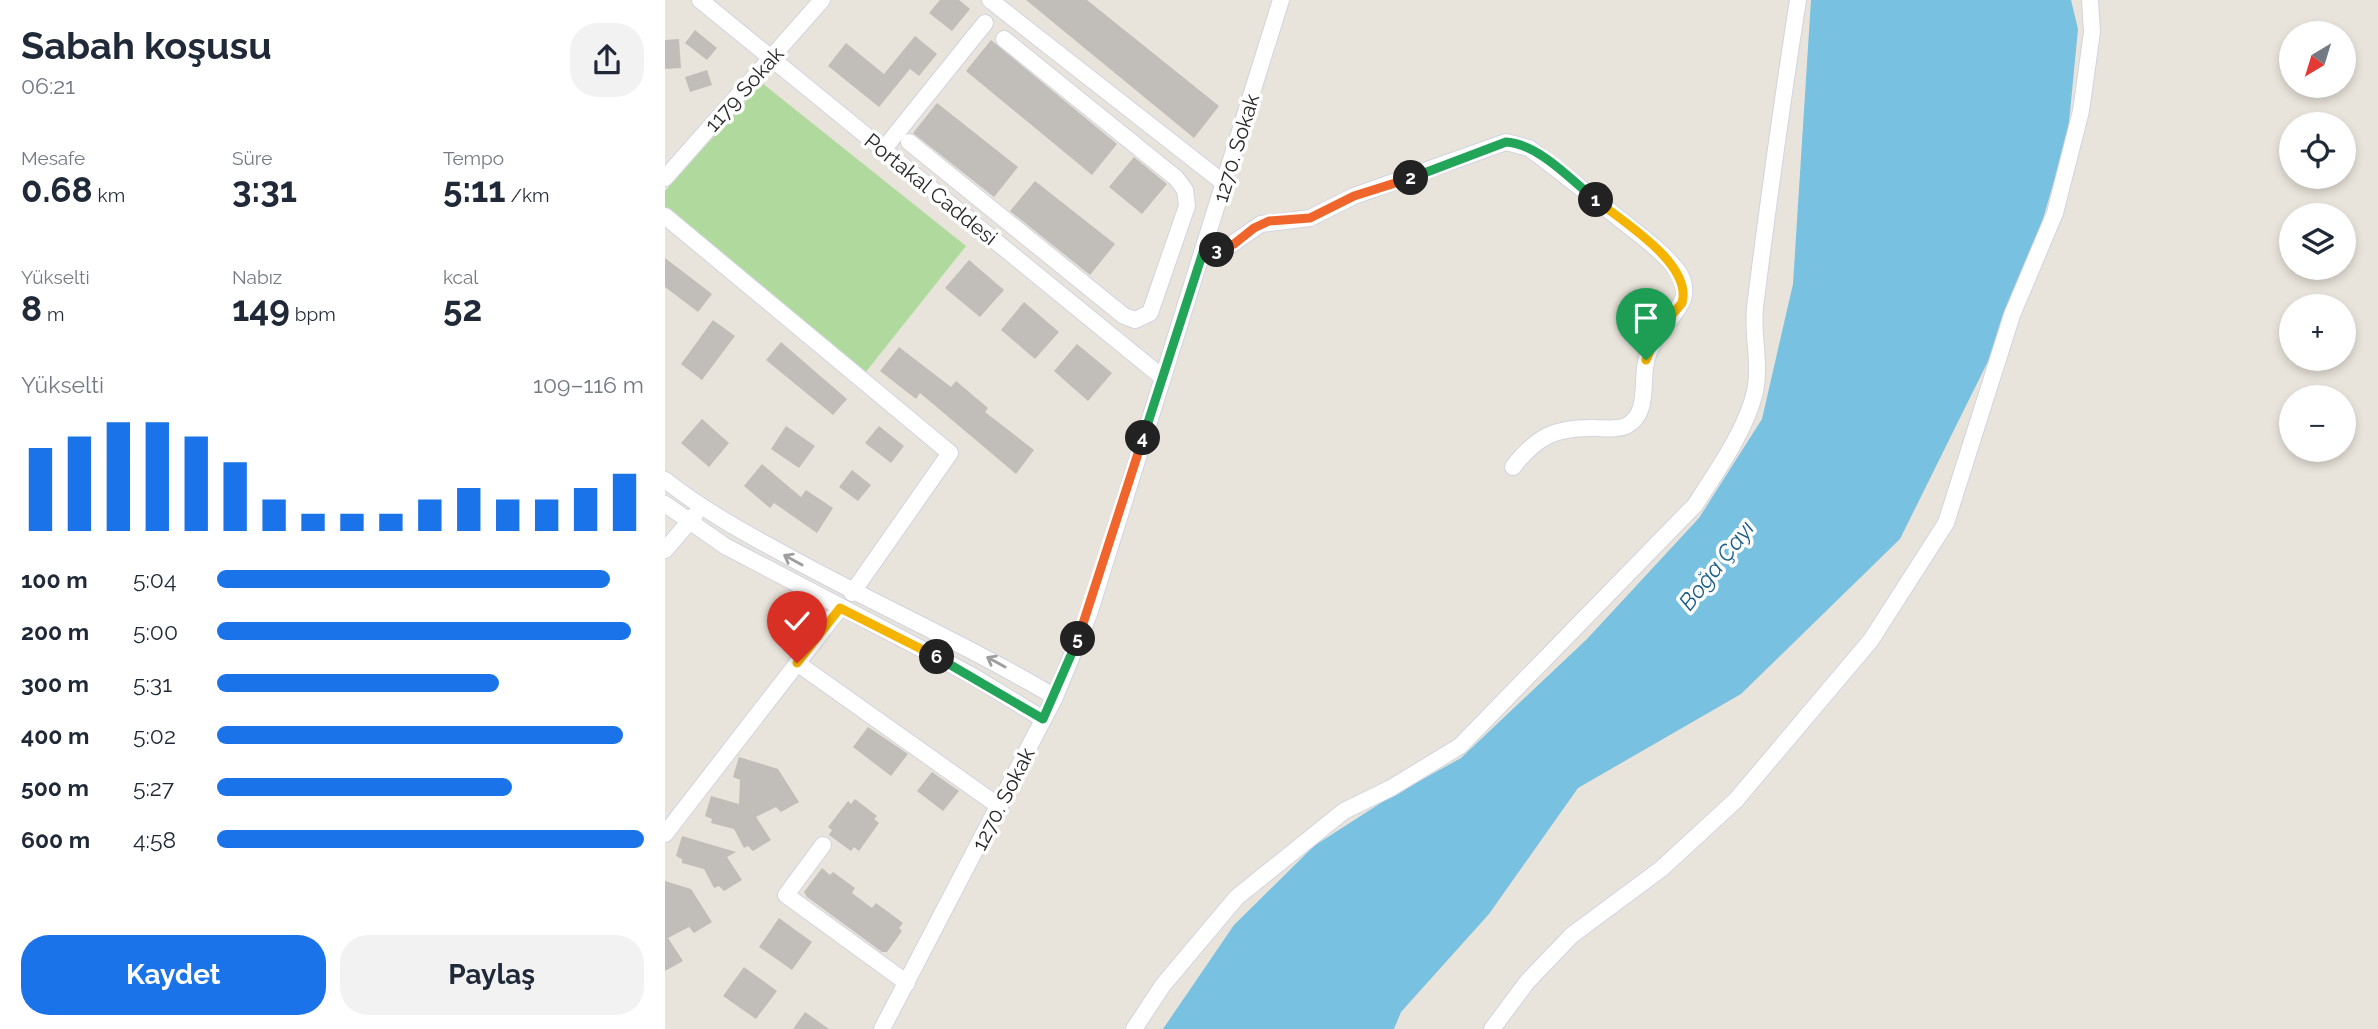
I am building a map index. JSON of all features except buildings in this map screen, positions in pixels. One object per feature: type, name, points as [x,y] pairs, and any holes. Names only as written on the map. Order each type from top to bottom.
[{"type":"street","name":"Portakal Caddesi","points":[[700,0],[1162,377]]},
{"type":"street","name":"1179 Sokak","points":[[665,178],[822,0]]},
{"type":"street","points":[[990,0],[1225,184]]},
{"type":"street","name":"1270. Sokak","points":[[883,1029],[1000,807],[1055,696],[1089,614],[1281,0]]},
{"type":"street","points":[[1134,1029],[1163,985],[1211,923],[1237,897],[1344,811],[1391,788],[1460,746],[1530,678],[1615,585],[1695,505],[1719,468],[1747,415],[1755,393],[1759,365],[1754,316],[1766,235],[1773,153],[1798,0]]},
{"type":"street","points":[[1492,1029],[1527,982],[1572,934],[1661,869],[1736,800],[1871,639],[1912,581],[1947,523],[2012,315],[2055,213],[2081,110],[2092,32],[2090,0]]},
{"type":"street","points":[[883,150],[985,23]]},
{"type":"street","points":[[909,142],[1129,319],[1141,319],[1153,309],[1187,206],[1181,184],[1004,39]]},
{"type":"street","points":[[1204,249],[1226,248],[1261,224],[1310,218],[1354,196],[1506,142],[1529,148],[1644,239],[1676,268],[1683,279],[1685,291],[1682,303],[1659,330],[1649,349],[1644,371],[1643,403],[1635,419],[1621,428],[1566,428],[1557,431],[1529,449],[1513,467]]},
{"type":"street","points":[[665,216],[950,453],[852,593]]},
{"type":"street","points":[[1169,258],[1198,268]]},
{"type":"street","points":[[665,480],[701,509],[852,593],[991,659],[1055,696]]},
{"type":"street","points":[[665,504],[688,523],[725,546],[971,675],[1043,719]]},
{"type":"street","points":[[665,550],[701,509]]},
{"type":"street","points":[[665,834],[840,608]]},
{"type":"street","points":[[797,663],[1000,807]]},
{"type":"street","points":[[823,845],[786,895],[907,983]]},
{"type":"green space","points":[[762,83],[966,246],[865,373],[665,207],[665,191]]},
{"type":"water","name":"Boğa Çayı","points":[[1811,0],[2071,0],[2078,29],[2068,133],[2031,260],[2003,331],[1900,539],[1741,694],[1578,788],[1489,914],[1401,1012],[1394,1029],[1163,1029],[1234,925],[1314,846],[1387,799],[1461,758],[1587,639],[1699,518],[1762,419],[1793,284]]},
{"type":"route","points":[[797,663],[840,608],[971,675],[1043,719],[1089,614],[1204,249],[1226,248],[1269,221],[1310,218],[1354,196],[1506,142],[1522,145],[1558,169],[1644,239],[1680,273],[1685,291],[1682,303],[1659,330],[1646,360]]}]
